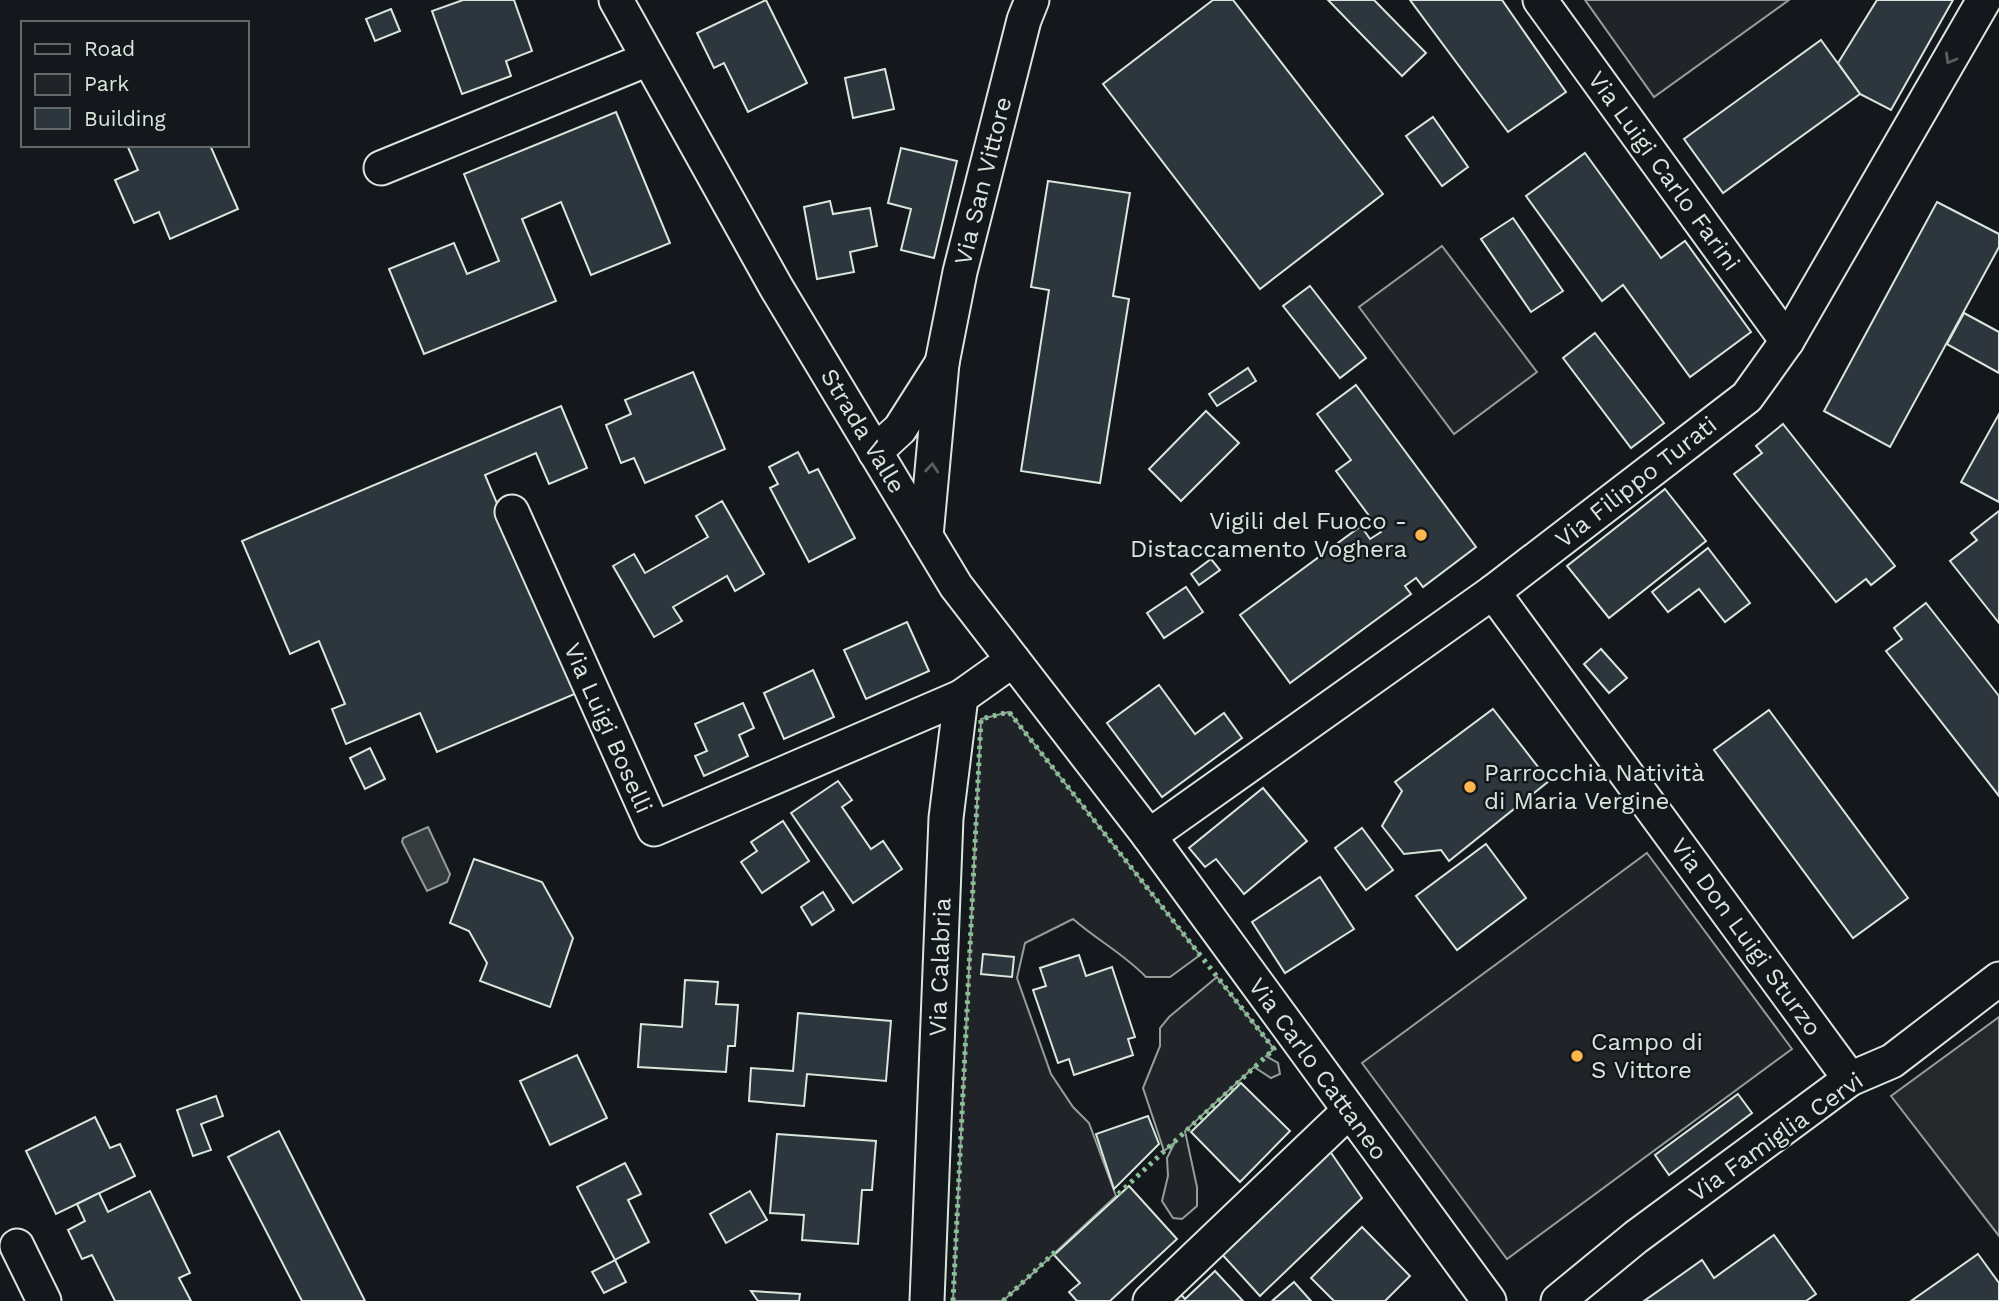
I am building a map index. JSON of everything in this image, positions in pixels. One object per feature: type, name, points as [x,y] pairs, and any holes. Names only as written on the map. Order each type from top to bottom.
[{"type":"street","name":"Strada Valle","points":[[616,0],[776,288],[956,586],[1149,836]]},
{"type":"street","name":"Via San Vittore","points":[[926,536],[942,363],[960,272],[1024,20],[1032,0]]},
{"type":"street","name":"Via Luigi Carlo Farini","points":[[1540,0],[1787,341]]},
{"type":"street","name":"Via Filippo Turati","points":[[1149,836],[1493,592],[1747,397],[1787,341],[1984,0]]},
{"type":"street","points":[[380,168],[648,59]]},
{"type":"street","name":"Via San Vittore","points":[[875,452],[900,429],[942,363]]},
{"type":"street","name":"Via Luigi Boselli","points":[[512,512],[654,829],[961,697]]},
{"type":"street","name":"Via Don Luigi Sturzo","points":[[1493,592],[1850,1079]]},
{"type":"street","points":[[961,697],[1013,660]]},
{"type":"street","name":"Via Calabria","points":[[927,1301],[946,818],[961,697]]},
{"type":"street","name":"Via Carlo Cattaneo","points":[[1149,836],[1489,1301]]},
{"type":"street","name":"Via Famiglia Cervi","points":[[1558,1301],[1636,1237],[1850,1079],[1892,1061],[1999,979]]},
{"type":"street","points":[[1150,1301],[1349,1111]]},
{"type":"street","points":[[17,1246],[44,1301]]},
{"type":"green space","points":[[1585,0],[1789,0],[1654,97]]},
{"type":"green space","points":[[1442,246],[1537,372],[1454,434],[1359,307]]},
{"type":"green space","points":[[1009,712],[1200,955],[1170,977],[1146,977],[1073,919],[1025,943],[1017,978],[1051,1074],[1073,1107],[1089,1123],[1116,1196],[1003,1301],[953,1301],[981,719]]},
{"type":"green space","name":"Campo di S Vittore","points":[[1647,853],[1792,1049],[1507,1259],[1362,1063]]},
{"type":"green space","points":[[1217,977],[1274,1049],[1266,1056],[1278,1063],[1280,1074],[1271,1078],[1254,1067],[1185,1131],[1197,1187],[1197,1206],[1182,1219],[1173,1218],[1162,1201],[1168,1176],[1167,1158],[1175,1142],[1164,1151],[1143,1088],[1160,1046],[1160,1028],[1169,1017]]},
{"type":"shaded area","points":[[428,827],[450,874],[447,882],[427,891],[402,842],[403,838]]},
{"type":"shaded area","points":[[1999,1017],[1999,1236],[1891,1096]]},
{"type":"building","points":[[463,0],[514,0],[532,51],[506,61],[511,76],[462,94],[432,11]]},
{"type":"building","points":[[766,0],[807,83],[748,112],[724,63],[714,68],[697,33]]},
{"type":"building","points":[[1213,0],[1233,0],[1383,194],[1260,289],[1103,84]]},
{"type":"building","points":[[1328,0],[1374,0],[1426,53],[1402,76]]},
{"type":"building","points":[[1410,0],[1502,0],[1566,92],[1508,132]]},
{"type":"building","points":[[1877,0],[1953,0],[1891,110],[1860,94],[1838,63]]},
{"type":"building","points":[[391,9],[400,31],[375,41],[366,19]]},
{"type":"building","points":[[1821,40],[1860,94],[1723,193],[1684,139]]},
{"type":"building","points":[[885,69],[894,109],[853,118],[845,78]]},
{"type":"building","points":[[616,112],[670,243],[591,275],[561,202],[522,219],[556,301],[424,354],[389,269],[454,243],[467,274],[499,261],[464,174]]},
{"type":"building","points":[[1433,117],[1468,167],[1442,186],[1406,136]]},
{"type":"building","points":[[128,147],[211,147],[238,209],[170,239],[159,212],[134,223],[115,180],[138,170]]},
{"type":"building","points":[[901,148],[957,161],[934,258],[901,250],[911,209],[888,203]]},
{"type":"building","points":[[1585,153],[1661,258],[1685,241],[1751,332],[1690,377],[1623,285],[1602,301],[1526,196]]},
{"type":"building","points":[[1048,181],[1130,193],[1113,296],[1129,299],[1100,483],[1021,471],[1049,290],[1031,287]]},
{"type":"building","points":[[830,201],[833,214],[870,208],[877,246],[850,252],[854,272],[817,279],[804,207]]},
{"type":"building","points":[[1937,202],[1999,234],[1999,247],[1890,447],[1824,411]]},
{"type":"building","points":[[1513,218],[1563,291],[1531,312],[1481,239]]},
{"type":"building","points":[[1310,286],[1366,358],[1340,378],[1283,306]]},
{"type":"building","points":[[1964,313],[1999,332],[1999,373],[1947,344]]},
{"type":"building","points":[[1595,333],[1664,423],[1631,448],[1563,358]]},
{"type":"building","points":[[1248,368],[1256,381],[1217,406],[1209,394]]},
{"type":"building","points":[[693,372],[725,449],[645,483],[634,458],[621,463],[606,425],[631,414],[625,400]]},
{"type":"building","name":"Vigili del Fuoco - Distaccamento Voghera","points":[[1356,385],[1476,547],[1423,587],[1416,578],[1405,586],[1411,594],[1290,683],[1240,615],[1361,526],[1370,539],[1381,532],[1336,471],[1351,460],[1317,414]]},
{"type":"building","points":[[561,406],[587,468],[549,484],[536,453],[485,475],[577,693],[437,752],[420,713],[346,744],[332,709],[345,704],[319,641],[290,654],[242,541]]},
{"type":"building","points":[[1206,411],[1239,443],[1181,501],[1149,469]]},
{"type":"building","points":[[1999,414],[1999,502],[1961,482]]},
{"type":"building","points":[[1783,424],[1895,566],[1871,585],[1866,579],[1836,602],[1734,474],[1762,453],[1756,446]]},
{"type":"building","points":[[798,452],[809,473],[818,469],[855,538],[809,562],[770,488],[778,484],[769,467]]},
{"type":"building","points":[[1665,489],[1706,541],[1609,618],[1567,566]]},
{"type":"building","points":[[722,501],[764,574],[735,591],[727,576],[673,607],[682,621],[654,637],[613,566],[634,554],[645,573],[708,537],[696,516]]},
{"type":"building","points":[[1999,511],[1999,623],[1950,561],[1977,540],[1971,533]]},
{"type":"building","points":[[1708,548],[1750,603],[1725,622],[1699,589],[1668,612],[1652,592]]},
{"type":"building","points":[[1211,559],[1220,570],[1199,585],[1191,574]]},
{"type":"building","points":[[1186,587],[1203,612],[1164,638],[1147,613]]},
{"type":"building","points":[[1926,603],[1999,696],[1999,796],[1886,651],[1902,639],[1894,628]]},
{"type":"building","points":[[907,622],[929,671],[866,699],[844,650]]},
{"type":"building","points":[[1601,649],[1627,678],[1609,693],[1584,664]]},
{"type":"building","points":[[813,670],[834,717],[784,739],[764,693]]},
{"type":"building","points":[[1159,685],[1195,734],[1224,713],[1242,738],[1162,797],[1107,723]]},
{"type":"building","points":[[743,703],[754,728],[739,735],[748,756],[704,776],[695,756],[707,751],[695,724]]},
{"type":"building","name":"Parrocchia Natività di Maria Vergine","points":[[1493,709],[1549,781],[1449,861],[1441,850],[1404,854],[1382,826],[1402,791],[1395,782]]},
{"type":"building","points":[[1769,710],[1908,898],[1853,938],[1714,750]]},
{"type":"building","points":[[370,748],[385,779],[365,789],[350,758]]},
{"type":"building","points":[[838,781],[852,800],[842,807],[871,849],[883,841],[902,869],[853,903],[791,813]]},
{"type":"building","points":[[1263,788],[1307,841],[1244,894],[1216,859],[1205,867],[1189,848]]},
{"type":"building","points":[[783,821],[809,861],[762,893],[741,862],[757,851],[751,842]]},
{"type":"building","points":[[1362,828],[1393,870],[1366,890],[1335,848]]},
{"type":"building","points":[[1486,844],[1526,898],[1457,950],[1416,896]]},
{"type":"building","points":[[474,859],[542,882],[573,938],[550,1007],[480,981],[487,963],[469,931],[450,923]]},
{"type":"building","points":[[1320,877],[1354,929],[1285,973],[1252,922]]},
{"type":"building","points":[[823,892],[834,910],[812,925],[801,907]]},
{"type":"building","points":[[983,954],[1014,957],[1012,977],[981,974]]},
{"type":"building","points":[[1079,955],[1086,976],[1112,967],[1135,1037],[1128,1039],[1133,1055],[1074,1075],[1069,1059],[1058,1063],[1033,990],[1046,986],[1040,968]]},
{"type":"building","points":[[685,980],[718,982],[716,1004],[738,1005],[735,1046],[728,1046],[726,1072],[638,1067],[641,1024],[682,1027]]},
{"type":"building","points":[[798,1013],[891,1021],[886,1081],[807,1074],[804,1106],[749,1101],[751,1068],[793,1071]]},
{"type":"building","points":[[577,1055],[607,1118],[550,1145],[520,1081]]},
{"type":"building","points":[[1241,1083],[1290,1131],[1240,1182],[1191,1132]]},
{"type":"building","points":[[1738,1094],[1752,1113],[1669,1175],[1655,1155]]},
{"type":"building","points":[[216,1096],[223,1116],[201,1124],[211,1150],[193,1156],[177,1110]]},
{"type":"building","points":[[1148,1116],[1159,1144],[1114,1189],[1096,1134]]},
{"type":"building","points":[[95,1117],[110,1148],[120,1144],[135,1176],[56,1214],[26,1151]]},
{"type":"building","points":[[279,1131],[365,1301],[302,1301],[228,1157]]},
{"type":"building","points":[[777,1134],[876,1141],[872,1190],[862,1190],[858,1244],[802,1240],[804,1215],[770,1213]]},
{"type":"building","points":[[1325,1144],[1362,1198],[1260,1296],[1219,1251]]},
{"type":"building","points":[[625,1163],[641,1194],[628,1200],[649,1242],[615,1260],[577,1187]]},
{"type":"building","points":[[1129,1186],[1177,1239],[1110,1301],[1077,1301],[1069,1292],[1080,1283],[1054,1255]]},
{"type":"building","points":[[150,1191],[190,1273],[179,1278],[191,1301],[115,1301],[92,1255],[82,1259],[68,1230],[85,1221],[77,1204],[99,1193],[108,1212]]},
{"type":"building","points":[[750,1191],[767,1220],[726,1243],[710,1214]]},
{"type":"building","points":[[1362,1227],[1410,1276],[1385,1301],[1334,1301],[1311,1278]]},
{"type":"building","points":[[1774,1235],[1816,1294],[1806,1301],[1644,1301],[1702,1260],[1714,1278]]},
{"type":"building","points":[[1978,1254],[1999,1283],[1999,1301],[1911,1301]]},
{"type":"building","points":[[615,1260],[626,1282],[604,1293],[592,1272]]},
{"type":"building","points":[[1215,1271],[1243,1301],[1165,1301],[1177,1290],[1185,1299]]},
{"type":"building","points":[[1294,1282],[1311,1301],[1272,1301]]},
{"type":"building","points":[[751,1291],[800,1294],[799,1301],[758,1301]]},
{"type":"hedge","points":[[953,1301],[981,719],[1009,712],[1274,1049],[1115,1197]]},
{"type":"hedge","points":[[1003,1301],[1056,1251]]},
{"type":"place","name":"Vigili del Fuoco - Distaccamento Voghera","points":[[1421,535]]},
{"type":"place","name":"Parrocchia Natività di Maria Vergine","points":[[1470,787]]},
{"type":"place","name":"Campo di S Vittore","points":[[1577,1056]]}]
